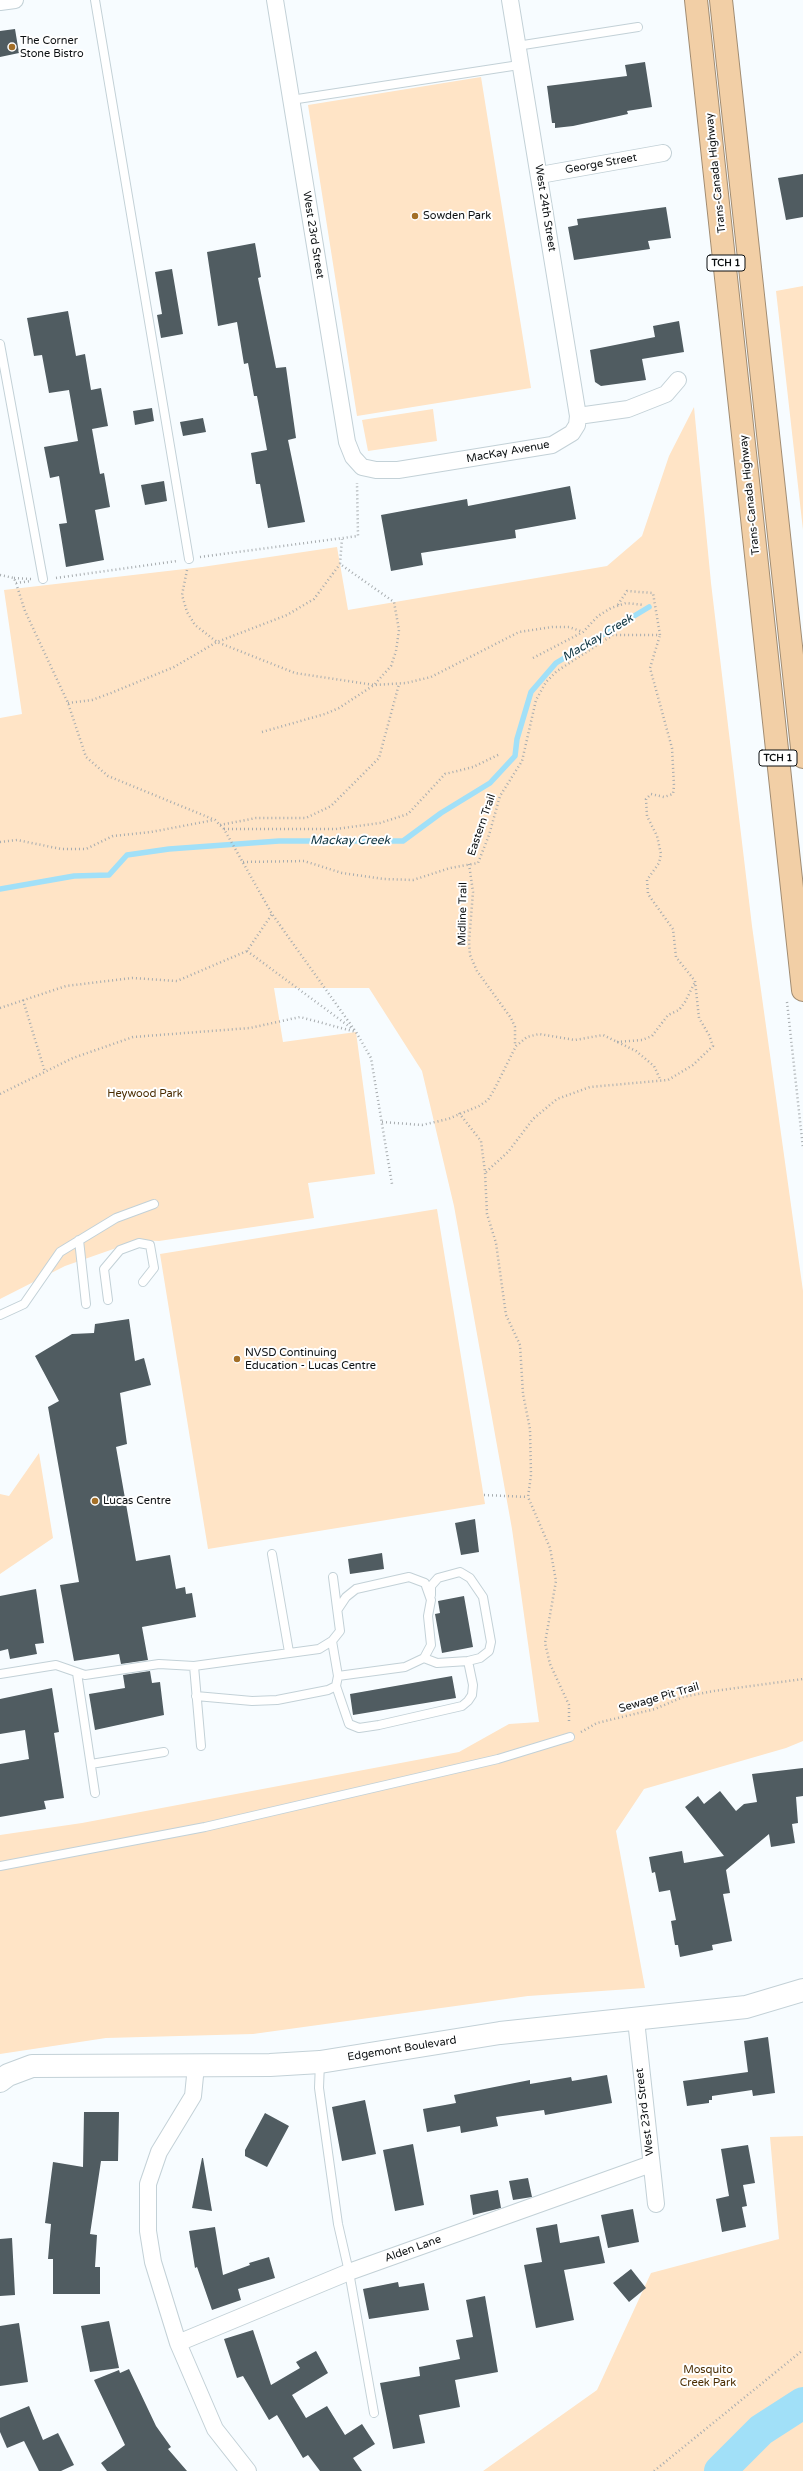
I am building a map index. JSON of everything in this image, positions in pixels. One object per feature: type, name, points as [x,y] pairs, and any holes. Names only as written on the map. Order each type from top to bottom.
[{"type":"highway","name":"Trans-Canada Highway","points":[[696,0],[803,990]]},
{"type":"highway","name":"TCH 1","points":[[721,0],[735,116],[803,757]]},
{"type":"highway","points":[[729,0],[735,116]]},
{"type":"street","points":[[0,2],[15,0]]},
{"type":"street","name":"West 23rd Street","points":[[275,0],[347,442],[353,457],[362,467]]},
{"type":"street","name":"West 24th Street","points":[[510,0],[519,65],[540,175],[578,416]]},
{"type":"street","name":"George Street","points":[[540,175],[663,153]]},
{"type":"street","points":[[578,416],[628,409],[666,394],[678,380]]},
{"type":"street","name":"MacKay Avenue","points":[[362,467],[376,470],[398,470],[552,445],[572,432],[578,425],[578,416]]},
{"type":"street","name":"Edgemont Boulevard","points":[[0,2081],[8,2075],[32,2066],[196,2066],[320,2062],[500,2033],[636,2020],[746,2007],[803,1990]]},
{"type":"street","name":"West 23rd Street","points":[[636,2020],[656,2204]]},
{"type":"street","points":[[196,2066],[193,2096],[159,2152],[148,2184],[148,2231],[153,2262],[178,2343],[215,2429],[248,2471]]},
{"type":"street","name":"Alden Lane","points":[[178,2343],[349,2272],[651,2164]]},
{"type":"lane","points":[[95,0],[189,559]]},
{"type":"lane","points":[[517,46],[638,27]]},
{"type":"lane","points":[[291,100],[519,65]]},
{"type":"lane","points":[[0,344],[43,579]]},
{"type":"lane","points":[[0,1315],[24,1304],[60,1252],[116,1218],[154,1204]]},
{"type":"lane","points":[[78,1240],[86,1304]]},
{"type":"lane","points":[[108,1300],[104,1269],[120,1250],[139,1243],[150,1245],[154,1268],[143,1282]]},
{"type":"lane","points":[[272,1554],[289,1652]]},
{"type":"lane","points":[[338,1676],[405,1667],[424,1658],[431,1645],[428,1616],[431,1600],[431,1586],[438,1578],[460,1572],[470,1578],[483,1597],[490,1647],[489,1651],[480,1658],[468,1661],[437,1663],[424,1658]]},
{"type":"lane","points":[[0,1674],[56,1665],[85,1675],[159,1664],[194,1666],[319,1649],[332,1641],[340,1631],[333,1577]]},
{"type":"lane","points":[[338,1609],[346,1597],[356,1589],[409,1577],[425,1583],[431,1600]]},
{"type":"lane","points":[[332,1641],[338,1676],[336,1686],[349,1724],[359,1728],[379,1725],[462,1706],[472,1695],[473,1685],[468,1661]]},
{"type":"lane","points":[[194,1666],[201,1746]]},
{"type":"lane","points":[[77,1673],[95,1792]]},
{"type":"lane","points":[[196,1696],[252,1701],[277,1700],[328,1690],[336,1686]]},
{"type":"lane","points":[[0,1866],[205,1827],[498,1759],[570,1737]]},
{"type":"lane","points":[[90,1764],[164,1752]]},
{"type":"lane","points":[[320,2062],[319,2088],[338,2224],[349,2272],[374,2413]]},
{"type":"path","points":[[43,579],[127,570],[189,559],[358,536],[356,488],[362,467]]},
{"type":"path","points":[[68,704],[92,700],[174,667],[217,642],[280,619],[314,599],[340,564],[342,538]]},
{"type":"path","points":[[189,559],[182,595],[187,612],[195,625],[217,642],[296,673],[374,685],[399,684],[431,677],[519,632],[552,627],[569,627],[583,632]]},
{"type":"path","points":[[262,732],[325,714],[374,685],[391,666],[396,651],[399,630],[394,602],[340,564]]},
{"type":"path","points":[[0,575],[14,578],[25,611],[68,704],[86,757],[108,776],[216,820],[224,829],[272,914],[356,1032],[371,1058],[392,1184]]},
{"type":"path","points":[[485,1172],[508,1152],[533,1119],[557,1099],[590,1087],[660,1079],[668,1080],[693,1065],[713,1046],[710,1035],[699,1018],[695,981],[676,957],[673,929],[648,894],[647,888],[647,880],[659,863],[662,854],[657,836],[647,816],[646,799],[651,794],[664,797],[673,794],[674,786],[672,748],[650,668],[660,635],[653,593],[627,591],[617,606]]},
{"type":"path","points":[[533,658],[583,632],[598,616],[617,606],[626,603],[644,605]]},
{"type":"path","name":"Eastern Trail","points":[[243,862],[304,861],[342,873],[384,879],[413,880],[450,868],[478,863],[489,835],[500,796],[522,761],[536,700],[546,682],[557,671],[613,635],[660,635]]},
{"type":"path","points":[[220,825],[256,818],[306,818],[331,806],[379,758],[399,684]]},
{"type":"path","points":[[224,829],[336,829],[380,823],[408,814],[445,774],[473,767],[500,754]]},
{"type":"path","points":[[0,842],[17,840],[61,849],[86,848],[113,836],[151,832],[216,820]]},
{"type":"path","name":"Midline Trail","points":[[469,864],[473,892],[469,942],[470,955],[477,971],[511,1018],[514,1027],[516,1046]]},
{"type":"path","points":[[0,1008],[66,986],[132,978],[177,980],[248,951],[272,914]]},
{"type":"path","points":[[248,951],[356,1032]]},
{"type":"path","points":[[616,1042],[642,1040],[652,1036],[668,1015],[682,1006],[695,981]]},
{"type":"path","points":[[23,1000],[45,1072]]},
{"type":"path","points":[[0,1094],[73,1058],[133,1037],[250,1028],[300,1017],[356,1032]]},
{"type":"path","points":[[382,1122],[422,1125],[448,1119],[479,1106],[491,1095],[516,1046],[527,1037],[539,1034],[575,1040],[603,1035],[636,1051],[654,1066],[660,1079]]},
{"type":"path","points":[[460,1113],[481,1141],[485,1172],[487,1214],[496,1243],[506,1315],[520,1345],[523,1394],[530,1429],[531,1475],[528,1497],[550,1548],[556,1581],[545,1643],[550,1664],[569,1705],[570,1737]]},
{"type":"path","points":[[484,1495],[528,1497]]},
{"type":"path","name":"Sewage Pit Trail","points":[[570,1737],[596,1723],[655,1710],[683,1697],[785,1680],[803,1679]]},
{"type":"path","points":[[654,2471],[803,2350]]},
{"type":"green space","name":"Sowden Park","points":[[481,77],[531,388],[357,416],[308,105]]},
{"type":"green space","points":[[803,286],[803,530],[776,291]]},
{"type":"green space","name":"Heywood Park","points":[[694,407],[711,583],[752,926],[803,1291],[803,1741],[786,1748],[644,1789],[616,1831],[645,1988],[528,1996],[253,2034],[106,2038],[0,2054],[0,1835],[82,1823],[459,1752],[509,1724],[539,1722],[512,1529],[454,1206],[422,1071],[369,988],[274,988],[283,1042],[356,1032],[375,1174],[308,1183],[314,1218],[159,1241],[139,1240],[65,1266],[0,1299],[0,718],[22,714],[4,590],[202,567],[337,547],[348,610],[607,566],[642,536],[669,456]]},
{"type":"green space","points":[[433,409],[437,441],[368,451],[362,420]]},
{"type":"green space","points":[[437,1209],[485,1504],[208,1549],[160,1254]]},
{"type":"green space","points":[[39,1453],[53,1538],[0,1574],[0,1494],[9,1496]]},
{"type":"green space","name":"Mosquito Creek Park","points":[[803,2136],[803,2471],[483,2471],[597,2390],[651,2273],[779,2239],[770,2137]]},
{"type":"building","name":"The Corner Stone Bistro","points":[[15,29],[19,53],[0,57],[0,31]]},
{"type":"building","points":[[645,62],[652,107],[627,111],[628,114],[573,126],[555,128],[555,123],[552,123],[547,86],[627,76],[625,65]]},
{"type":"building","points":[[803,174],[803,217],[786,220],[778,178]]},
{"type":"building","points":[[666,207],[671,238],[648,241],[650,249],[574,260],[568,227],[578,225],[577,219]]},
{"type":"building","points":[[255,243],[261,277],[258,278],[276,368],[286,367],[296,438],[288,440],[305,522],[268,528],[260,484],[256,484],[251,453],[267,450],[257,396],[254,396],[248,363],[244,364],[237,322],[218,326],[207,252]]},
{"type":"building","points":[[172,269],[183,334],[161,338],[157,315],[162,314],[155,272]]},
{"type":"building","points":[[68,311],[76,356],[85,354],[91,390],[101,388],[108,426],[92,429],[100,474],[104,473],[110,507],[95,510],[104,560],[66,567],[59,524],[67,523],[59,476],[50,478],[44,447],[78,441],[69,390],[49,393],[42,355],[34,356],[27,318]]},
{"type":"building","points":[[679,321],[684,352],[642,359],[646,380],[601,386],[595,382],[590,350],[655,337],[653,326]]},
{"type":"building","points":[[152,408],[154,421],[135,425],[133,411]]},
{"type":"building","points":[[203,418],[206,432],[183,436],[180,422]]},
{"type":"building","points":[[164,481],[167,501],[145,505],[141,485]]},
{"type":"building","points":[[570,486],[576,519],[515,530],[516,538],[421,553],[423,565],[391,571],[381,515],[467,499],[468,506]]},
{"type":"building","name":"Lucas Centre","points":[[129,1319],[135,1361],[144,1358],[151,1385],[120,1393],[127,1444],[116,1447],[136,1561],[170,1555],[176,1589],[185,1587],[186,1594],[192,1593],[196,1617],[142,1627],[148,1660],[121,1664],[119,1654],[74,1661],[60,1585],[79,1582],[48,1407],[59,1401],[35,1356],[72,1334],[94,1333],[95,1324]]},
{"type":"building","points":[[475,1519],[479,1552],[461,1555],[455,1523]]},
{"type":"building","points":[[382,1553],[384,1569],[350,1574],[348,1559]]},
{"type":"building","points":[[36,1589],[44,1643],[35,1644],[37,1654],[10,1659],[8,1649],[0,1651],[0,1596]]},
{"type":"building","points":[[464,1596],[473,1647],[442,1653],[435,1614],[440,1613],[438,1601]]},
{"type":"building","points":[[150,1671],[152,1683],[160,1682],[164,1715],[95,1730],[89,1694],[125,1688],[123,1675]]},
{"type":"building","points":[[452,1676],[456,1698],[353,1715],[350,1694]]},
{"type":"building","points":[[52,1688],[59,1732],[54,1733],[64,1798],[44,1801],[46,1809],[0,1817],[0,1764],[29,1759],[25,1730],[0,1734],[0,1699]]},
{"type":"building","points":[[803,1768],[803,1796],[796,1797],[798,1823],[792,1824],[795,1843],[771,1847],[769,1834],[726,1870],[730,1893],[723,1894],[732,1941],[712,1945],[713,1950],[680,1957],[678,1945],[675,1945],[671,1921],[676,1920],[670,1890],[659,1892],[655,1872],[652,1873],[649,1857],[682,1851],[684,1863],[724,1856],[685,1807],[698,1796],[704,1804],[720,1791],[736,1811],[744,1804],[757,1802],[752,1774]]},
{"type":"building","points":[[768,2037],[775,2093],[753,2096],[752,2090],[712,2096],[712,2100],[709,2100],[709,2103],[687,2106],[683,2081],[748,2072],[744,2041]]},
{"type":"building","points":[[607,2075],[612,2103],[545,2115],[544,2110],[496,2117],[498,2126],[461,2133],[460,2126],[427,2132],[423,2109],[456,2103],[454,2095],[530,2080],[530,2084],[571,2077],[572,2081]]},
{"type":"building","points":[[365,2100],[376,2154],[342,2161],[332,2107]]},
{"type":"building","points":[[84,2112],[119,2112],[118,2161],[101,2161],[90,2234],[97,2235],[95,2267],[100,2267],[100,2294],[53,2294],[53,2259],[48,2259],[51,2224],[45,2223],[53,2162],[83,2167]]},
{"type":"building","points":[[265,2113],[289,2126],[267,2167],[245,2156],[245,2150]]},
{"type":"building","points":[[413,2144],[424,2205],[395,2211],[383,2150]]},
{"type":"building","points":[[748,2145],[755,2183],[743,2185],[747,2206],[742,2207],[746,2227],[722,2232],[716,2199],[729,2196],[721,2149]]},
{"type":"building","points":[[203,2158],[212,2211],[192,2208]]},
{"type":"building","points":[[528,2178],[532,2197],[513,2200],[509,2181]]},
{"type":"building","points":[[498,2190],[501,2208],[473,2215],[470,2195]]},
{"type":"building","points":[[633,2209],[639,2242],[608,2248],[601,2215]]},
{"type":"building","points":[[557,2224],[560,2243],[599,2236],[605,2263],[564,2270],[574,2320],[536,2328],[524,2265],[542,2262],[536,2228]]},
{"type":"building","points":[[215,2227],[223,2275],[250,2265],[249,2263],[269,2257],[275,2278],[238,2289],[241,2300],[212,2310],[197,2267],[195,2268],[189,2231]]},
{"type":"building","points":[[12,2238],[15,2295],[0,2296],[0,2239]]},
{"type":"building","points":[[631,2269],[646,2288],[629,2302],[613,2283]]},
{"type":"building","points":[[398,2282],[399,2287],[424,2283],[429,2310],[369,2319],[363,2289]]},
{"type":"building","points":[[485,2296],[498,2372],[455,2380],[460,2407],[419,2415],[425,2443],[393,2449],[380,2383],[420,2376],[419,2367],[460,2359],[456,2340],[473,2337],[466,2300]]},
{"type":"building","points":[[109,2321],[119,2368],[90,2372],[81,2326]]},
{"type":"building","points":[[19,2323],[28,2382],[0,2386],[0,2326]]},
{"type":"building","points":[[253,2330],[271,2385],[300,2368],[296,2362],[316,2351],[328,2373],[292,2395],[306,2418],[327,2406],[345,2435],[362,2424],[375,2444],[353,2458],[362,2471],[320,2471],[308,2455],[303,2458],[277,2415],[269,2420],[243,2376],[237,2378],[224,2339]]},
{"type":"building","points":[[129,2369],[156,2426],[171,2447],[168,2449],[187,2471],[107,2471],[101,2463],[125,2445],[94,2380],[119,2370],[120,2373]]},
{"type":"building","points":[[29,2406],[43,2440],[58,2433],[74,2465],[61,2471],[39,2471],[24,2441],[7,2448],[0,2432],[0,2418]]},
{"type":"waterway","name":"Mackay Creek","points":[[0,889],[74,876],[109,875],[127,855],[169,849],[279,841],[403,841],[441,813],[490,783],[515,756],[517,739],[531,692],[556,663],[649,607]]},
{"type":"waterway","points":[[720,2471],[761,2430],[803,2403]]},
{"type":"place","name":"The Corner Stone Bistro","points":[[12,47]]},
{"type":"place","name":"Sowden Park","points":[[415,216]]},
{"type":"place","name":"NVSD Continuing Education - Lucas Centre","points":[[237,1359]]},
{"type":"place","name":"Lucas Centre","points":[[95,1501]]}]
